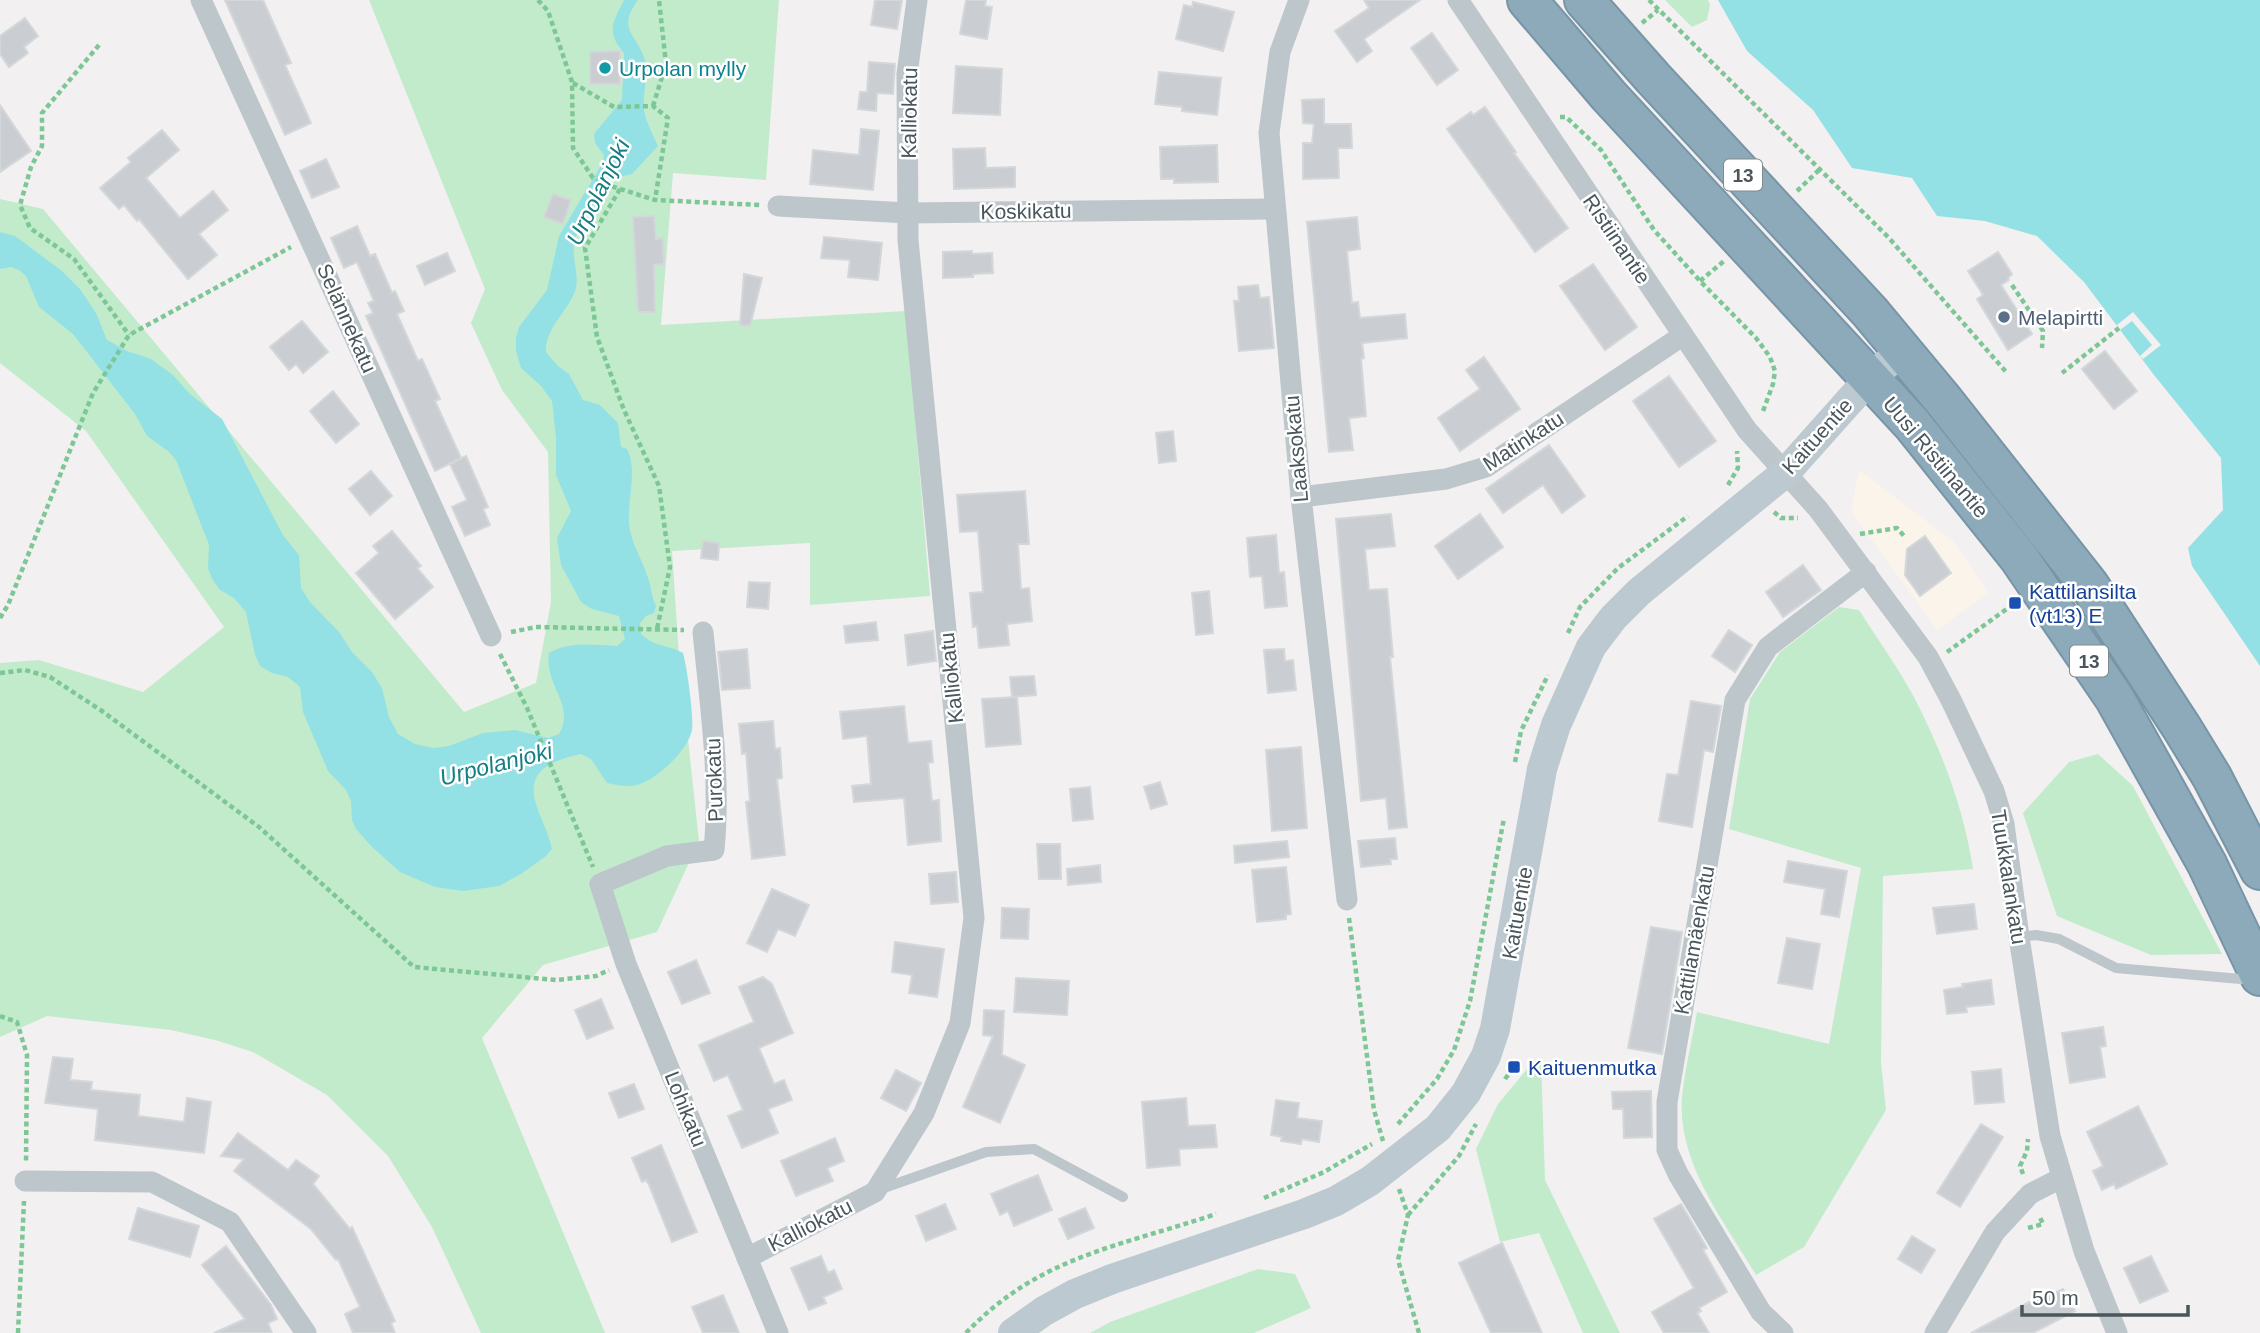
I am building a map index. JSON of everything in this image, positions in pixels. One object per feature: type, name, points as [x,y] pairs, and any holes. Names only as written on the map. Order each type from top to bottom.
[{"type":"highway","name":"Uusi Ristiinantie","points":[[1527,0],[1609,96],[1912,424],[1979,505],[2026,568],[2107,688],[2207,864],[2250,977]]},
{"type":"highway","name":"Uusi Ristiinantie","points":[[1584,0],[1662,88],[1871,312],[2089,584],[2182,728],[2260,870]]},
{"type":"street","name":"Selännekatu","points":[[201,0],[491,636]]},
{"type":"street","name":"Kalliokatu","points":[[747,1258],[875,1192],[924,1113],[960,1023],[974,918],[908,240],[907,74],[917,0]]},
{"type":"street","name":"Laaksokatu","points":[[1298,0],[1280,52],[1269,133],[1301,497],[1347,900]]},
{"type":"street","name":"Ristiinantie","points":[[1458,0],[1747,430],[1786,472]]},
{"type":"street","name":"Koskikatu","points":[[778,206],[908,213],[1274,209]]},
{"type":"street","name":"Matinkatu","points":[[1301,497],[1446,479],[1486,467],[1682,336]]},
{"type":"street","name":"Kaituentie","points":[[1013,1333],[1044,1311],[1075,1294],[1336,1201],[1387,1152],[1438,1128],[1466,1093],[1486,1056],[1495,1029],[1542,769],[1556,724],[1591,647],[1613,618],[1639,592],[1786,472],[1869,379],[1903,350]]},
{"type":"street","name":"Tuukkalankatu","points":[[1786,472],[1818,509],[1928,657],[1994,792],[2004,824],[2050,1136],[2084,1251],[2117,1333]]},
{"type":"street","name":"Kattilamäenkatu","points":[[1783,1333],[1761,1312],[1678,1174],[1667,1150],[1667,1102],[1735,699],[1768,647],[1866,572]]},
{"type":"street","name":"Purokatu","points":[[600,884],[667,856],[714,850],[718,810],[717,783],[704,632]]},
{"type":"street","name":"Lohikatu","points":[[600,884],[626,964],[778,1333]]},
{"type":"street","points":[[1935,1333],[1995,1232],[2030,1194],[2061,1178]]},
{"type":"street","points":[[25,1181],[152,1182],[230,1223],[306,1333]]},
{"type":"lane","points":[[2019,937],[2036,935],[2059,939],[2116,968],[2250,977]]},
{"type":"lane","points":[[875,1192],[985,1152],[1034,1149],[1123,1197]]},
{"type":"path","points":[[538,0],[548,11],[572,82],[573,148],[593,178],[655,200],[778,206]]},
{"type":"path","points":[[653,106],[666,64],[659,0]]},
{"type":"path","points":[[1649,0],[1889,238],[2007,373]]},
{"type":"path","points":[[99,45],[42,113],[42,146],[31,167],[20,205],[30,228],[74,259],[129,335]]},
{"type":"path","points":[[572,82],[614,107],[639,104],[653,106],[668,118],[655,200]]},
{"type":"path","points":[[1543,128],[1558,117],[1566,117],[1601,150],[1654,230],[1756,338],[1770,357],[1775,372],[1769,400],[1759,420],[1733,440],[1738,453],[1738,468],[1727,486]]},
{"type":"path","points":[[1789,199],[1819,170]]},
{"type":"path","points":[[600,884],[527,708],[491,636],[536,627],[657,629],[670,567],[659,486],[624,410],[597,337],[585,248],[620,189]]},
{"type":"path","points":[[0,618],[8,605],[93,393],[129,335],[289,248],[312,239]]},
{"type":"path","points":[[1700,281],[1726,259]]},
{"type":"path","points":[[2012,285],[2043,331],[2042,348]]},
{"type":"path","points":[[2062,373],[2119,328]]},
{"type":"path","points":[[1738,468],[1775,514],[1782,518],[1801,518],[1803,522]]},
{"type":"path","points":[[1562,644],[1580,607],[1618,568],[1697,510]]},
{"type":"path","points":[[1859,534],[1897,528],[1905,537]]},
{"type":"path","points":[[1946,653],[2015,603]]},
{"type":"path","points":[[1514,770],[1521,731],[1550,669]]},
{"type":"path","points":[[0,673],[25,670],[50,677],[102,711],[259,827],[414,967],[556,980],[596,976],[626,964]]},
{"type":"path","points":[[1253,1202],[1324,1172],[1387,1152],[1408,1114],[1437,1079],[1454,1050],[1470,1000],[1506,810]]},
{"type":"path","points":[[1347,900],[1374,1110],[1408,1215]]},
{"type":"path","points":[[0,1016],[17,1022],[27,1055],[18,1333]]},
{"type":"path","points":[[1501,1084],[1514,1066]]},
{"type":"path","points":[[1419,1333],[1398,1260],[1408,1215],[1459,1157],[1482,1113]]},
{"type":"path","points":[[2029,1136],[2027,1151],[2020,1166],[2030,1194]]},
{"type":"path","points":[[966,1333],[991,1308],[1019,1288],[1066,1262],[1217,1214]]},
{"type":"shaded area","points":[[1859,470],[1953,541],[1989,593],[1937,630],[1851,511]]},
{"type":"green space","points":[[369,0],[779,0],[766,180],[673,173],[661,325],[906,311],[930,596],[810,605],[810,543],[672,551],[679,656],[699,841],[657,932],[543,965],[482,1038],[605,1333],[481,1333],[432,1227],[388,1156],[327,1095],[253,1052],[171,1030],[47,1016],[0,1037],[0,663],[39,660],[143,692],[224,627],[86,431],[0,363],[0,199],[43,209],[464,712],[536,683],[551,602],[548,452],[502,390],[471,323],[485,289]]},
{"type":"green space","points":[[1665,0],[1708,0],[1710,5],[1707,20],[1692,27]]},
{"type":"green space","points":[[1839,607],[1859,610],[1916,701],[1951,783],[1964,825],[1973,869],[1883,876],[1881,1062],[1886,1110],[1804,1247],[1756,1275],[1717,1212],[1695,1168],[1682,1121],[1683,1086],[1697,1012],[1829,1044],[1861,868],[1729,829],[1750,699],[1780,652]]},
{"type":"green space","points":[[2098,754],[2133,786],[2222,954],[2151,955],[2057,916],[2023,813],[2069,762]]},
{"type":"green space","points":[[1533,1062],[1541,1062],[1545,1180],[1620,1333],[1583,1333],[1539,1233],[1500,1242],[1476,1149],[1498,1104]]},
{"type":"green space","points":[[1258,1269],[1295,1274],[1311,1308],[1254,1333],[1090,1333],[1110,1322]]},
{"type":"water","name":"Urpolanjoki","points":[[624,0],[638,0],[628,25],[645,60],[644,110],[658,146],[632,174],[611,179],[583,220],[574,246],[576,288],[552,329],[546,352],[569,374],[583,400],[600,405],[618,423],[621,447],[627,449],[632,466],[630,531],[656,606],[654,613],[646,616],[640,623],[641,634],[652,642],[683,653],[690,692],[692,730],[685,746],[672,762],[656,775],[636,785],[607,783],[591,759],[581,754],[550,764],[537,776],[534,784],[537,807],[552,849],[546,856],[499,886],[463,891],[435,887],[400,872],[356,829],[352,820],[351,801],[346,790],[328,771],[303,712],[300,687],[288,677],[272,673],[260,666],[246,612],[234,598],[220,590],[212,579],[208,568],[209,545],[176,460],[147,436],[135,414],[73,334],[39,307],[26,276],[11,267],[0,269],[0,232],[15,236],[62,271],[80,289],[96,313],[107,340],[127,351],[151,359],[222,419],[283,535],[299,555],[301,588],[310,602],[339,632],[352,652],[372,672],[382,688],[389,717],[398,734],[415,744],[434,748],[449,746],[483,733],[515,730],[548,738],[559,734],[564,714],[551,676],[549,653],[574,645],[617,646],[625,639],[619,616],[592,609],[581,602],[561,565],[557,538],[571,511],[556,475],[552,401],[541,386],[521,368],[516,351],[516,338],[519,327],[547,290],[559,236],[603,162],[604,155],[595,143],[594,134],[622,100],[624,53],[618,46],[613,28]]},
{"type":"water","points":[[1718,0],[2260,0],[2260,666],[2192,566],[2188,548],[2223,510],[2221,458],[2084,282],[2037,236],[1985,221],[1937,216],[1912,178],[1852,168],[1813,110],[1747,51]]},
{"type":"pier","points":[[2133,312],[2161,345],[2143,359],[2140,356],[2152,345],[2132,321],[2120,330],[2117,325]]},
{"type":"building","points":[[225,0],[263,0],[291,63],[285,65],[311,123],[285,135]]},
{"type":"building","points":[[875,0],[902,0],[897,29],[871,25]]},
{"type":"building","points":[[966,0],[986,0],[985,6],[992,7],[987,39],[960,34]]},
{"type":"building","points":[[1364,0],[1420,0],[1364,39],[1372,51],[1357,62],[1335,31],[1369,8]]},
{"type":"building","points":[[1193,2],[1234,12],[1223,51],[1176,39],[1184,5],[1192,7]]},
{"type":"building","points":[[25,18],[38,36],[24,47],[28,53],[9,67],[0,54],[0,36]]},
{"type":"building","points":[[1432,33],[1458,70],[1437,85],[1411,48]]},
{"type":"building","name":"Urpolan mylly","points":[[620,51],[620,84],[590,84],[590,52]]},
{"type":"building","points":[[869,62],[895,64],[893,94],[877,93],[876,111],[858,109],[860,92],[867,92]]},
{"type":"building","points":[[956,66],[1002,69],[1000,115],[953,113]]},
{"type":"building","points":[[1159,72],[1221,78],[1217,115],[1182,111],[1182,107],[1155,104]]},
{"type":"building","points":[[1324,99],[1324,124],[1351,124],[1352,148],[1338,148],[1339,178],[1303,179],[1303,143],[1312,143],[1314,124],[1303,123],[1302,100]]},
{"type":"building","points":[[0,105],[31,151],[0,172]]},
{"type":"building","points":[[1485,107],[1516,152],[1514,153],[1568,228],[1535,252],[1447,129],[1471,112],[1473,115]]},
{"type":"building","points":[[861,129],[879,131],[873,190],[810,184],[813,150],[859,155]]},
{"type":"building","points":[[162,130],[179,150],[146,178],[180,218],[213,191],[228,210],[199,234],[217,255],[188,279],[139,219],[137,221],[124,205],[119,209],[100,188],[131,162],[128,158]]},
{"type":"building","points":[[1217,145],[1218,182],[1174,183],[1174,179],[1161,179],[1160,147]]},
{"type":"building","points":[[985,148],[986,168],[1015,167],[1015,187],[954,189],[953,149]]},
{"type":"building","points":[[326,159],[339,187],[312,198],[300,171]]},
{"type":"building","points":[[553,194],[571,200],[563,224],[544,217]]},
{"type":"building","points":[[654,216],[656,239],[663,238],[664,264],[654,265],[655,312],[638,312],[633,217]]},
{"type":"building","points":[[1357,217],[1360,249],[1347,251],[1352,303],[1358,302],[1360,318],[1405,314],[1407,338],[1362,343],[1366,416],[1349,418],[1353,450],[1329,452],[1307,222]]},
{"type":"building","points":[[357,226],[370,256],[375,254],[392,293],[395,291],[404,311],[397,314],[418,361],[422,359],[440,399],[435,401],[461,458],[435,471],[366,316],[373,313],[368,303],[374,301],[357,262],[344,268],[331,238]]},
{"type":"building","points":[[824,237],[882,243],[878,280],[848,277],[850,260],[821,258]]},
{"type":"building","points":[[972,251],[972,254],[992,253],[993,273],[943,278],[943,252]]},
{"type":"building","name":"Melapirtti","points":[[1998,252],[2012,274],[2009,280],[2001,285],[2032,334],[2008,350],[1977,299],[1983,295],[1968,271]]},
{"type":"building","points":[[447,253],[455,271],[425,285],[417,266]]},
{"type":"building","points":[[1593,264],[1637,327],[1605,350],[1560,286]]},
{"type":"building","points":[[744,274],[762,278],[750,326],[740,325]]},
{"type":"building","points":[[1258,285],[1260,298],[1269,297],[1274,348],[1239,351],[1234,301],[1239,301],[1238,287]]},
{"type":"building","points":[[302,321],[328,352],[303,373],[296,364],[289,370],[270,347]]},
{"type":"building","points":[[2105,351],[2137,391],[2114,409],[2082,369]]},
{"type":"building","points":[[1484,357],[1520,409],[1460,451],[1438,418],[1480,389],[1466,370]]},
{"type":"building","points":[[1669,376],[1716,441],[1679,467],[1633,401]]},
{"type":"building","points":[[333,391],[359,424],[336,443],[310,411]]},
{"type":"building","points":[[1173,431],[1176,461],[1159,463],[1156,433]]},
{"type":"building","points":[[1549,445],[1585,496],[1562,513],[1543,485],[1503,513],[1486,489]]},
{"type":"building","points":[[466,456],[488,507],[483,509],[490,525],[465,536],[452,507],[467,500],[450,464]]},
{"type":"building","points":[[371,471],[392,496],[370,515],[349,489]]},
{"type":"building","points":[[1025,491],[1029,544],[1018,544],[1021,589],[1029,588],[1032,621],[1007,624],[1009,645],[979,648],[977,626],[973,627],[970,593],[983,592],[978,531],[960,532],[957,495]]},
{"type":"building","points":[[1391,514],[1395,546],[1365,549],[1369,590],[1387,589],[1393,657],[1390,657],[1407,827],[1389,829],[1386,798],[1361,801],[1336,519]]},
{"type":"building","points":[[1480,514],[1503,547],[1458,579],[1435,546]]},
{"type":"building","points":[[392,531],[421,566],[417,568],[433,587],[395,619],[356,573],[379,553],[373,546]]},
{"type":"building","points":[[1276,535],[1279,573],[1284,572],[1287,606],[1265,608],[1262,576],[1250,577],[1247,538]]},
{"type":"building","points":[[1925,536],[1951,573],[1920,596],[1905,575],[1907,549]]},
{"type":"building","points":[[703,541],[719,543],[718,560],[701,558]]},
{"type":"building","points":[[1803,565],[1821,590],[1783,617],[1766,592]]},
{"type":"building","points":[[749,582],[770,583],[768,609],[747,607]]},
{"type":"building","points":[[1209,591],[1213,633],[1196,635],[1192,593]]},
{"type":"building","points":[[876,622],[878,640],[846,643],[844,626]]},
{"type":"building","points":[[1729,630],[1752,645],[1735,672],[1712,656]]},
{"type":"building","points":[[933,631],[936,661],[908,665],[905,635]]},
{"type":"building","points":[[747,649],[750,688],[722,690],[718,652]]},
{"type":"building","points":[[1284,649],[1285,661],[1293,660],[1296,690],[1268,693],[1264,650]]},
{"type":"building","points":[[1034,676],[1036,695],[1012,697],[1010,677]]},
{"type":"building","points":[[1017,697],[1021,744],[986,747],[982,699]]},
{"type":"building","points":[[1691,701],[1721,706],[1713,752],[1704,750],[1692,827],[1659,821],[1667,774],[1678,775]]},
{"type":"building","points":[[904,706],[908,743],[931,741],[933,762],[928,763],[932,801],[939,800],[941,841],[908,845],[904,798],[854,802],[852,786],[871,784],[867,736],[843,739],[840,712]]},
{"type":"building","points":[[773,721],[775,749],[780,748],[782,778],[777,779],[785,855],[752,859],[746,802],[750,801],[746,753],[742,754],[739,724]]},
{"type":"building","points":[[1301,747],[1307,828],[1272,831],[1266,750]]},
{"type":"building","points":[[1160,782],[1167,804],[1151,809],[1144,787]]},
{"type":"building","points":[[1090,787],[1093,819],[1073,821],[1070,789]]},
{"type":"building","points":[[1395,838],[1397,859],[1390,859],[1391,864],[1361,867],[1358,841]]},
{"type":"building","points":[[1287,841],[1289,857],[1235,863],[1234,846]]},
{"type":"building","points":[[1037,844],[1060,844],[1061,879],[1039,879]]},
{"type":"building","points":[[1788,861],[1847,871],[1839,917],[1821,914],[1825,889],[1784,882]]},
{"type":"building","points":[[1100,865],[1101,882],[1068,885],[1067,869]]},
{"type":"building","points":[[1286,867],[1291,914],[1286,915],[1286,919],[1257,922],[1252,870]]},
{"type":"building","points":[[956,872],[958,902],[931,904],[929,874]]},
{"type":"building","points":[[772,889],[809,905],[795,936],[778,929],[767,952],[747,943]]},
{"type":"building","points":[[1974,904],[1977,929],[1937,934],[1933,908]]},
{"type":"building","points":[[1002,908],[1029,909],[1028,939],[1001,938]]},
{"type":"building","points":[[1651,927],[1682,932],[1662,1054],[1628,1048]]},
{"type":"building","points":[[1787,938],[1820,944],[1812,989],[1778,983]]},
{"type":"building","points":[[895,942],[944,949],[937,997],[909,993],[912,975],[892,972]]},
{"type":"building","points":[[696,960],[710,993],[682,1004],[668,972]]},
{"type":"building","points":[[763,977],[772,984],[793,1033],[759,1048],[774,1084],[784,1080],[792,1100],[768,1109],[778,1133],[742,1148],[728,1116],[743,1110],[728,1075],[714,1081],[699,1045],[754,1022],[739,987]]},
{"type":"building","points":[[1016,978],[1069,981],[1067,1015],[1014,1012]]},
{"type":"building","points":[[1991,980],[1994,1004],[1966,1007],[1967,1012],[1947,1014],[1944,990],[1963,987],[1962,984]]},
{"type":"building","points":[[601,999],[613,1028],[587,1039],[575,1010]]},
{"type":"building","points":[[984,1010],[1004,1011],[1002,1055],[1025,1065],[1000,1123],[963,1107],[993,1036],[983,1035]]},
{"type":"building","points":[[2103,1027],[2106,1046],[2100,1047],[2105,1077],[2070,1083],[2062,1033]]},
{"type":"building","points":[[53,1057],[73,1059],[70,1080],[92,1082],[91,1090],[140,1095],[138,1116],[184,1122],[187,1098],[211,1102],[204,1153],[95,1140],[98,1109],[45,1103]]},
{"type":"building","points":[[2001,1069],[2004,1102],[1975,1104],[1972,1072]]},
{"type":"building","points":[[896,1070],[921,1083],[906,1111],[881,1098]]},
{"type":"building","points":[[634,1084],[644,1109],[619,1118],[609,1093]]},
{"type":"building","points":[[1651,1091],[1652,1137],[1624,1138],[1623,1109],[1613,1109],[1612,1092]]},
{"type":"building","points":[[1186,1098],[1188,1126],[1215,1125],[1217,1147],[1179,1149],[1180,1165],[1147,1168],[1142,1102]]},
{"type":"building","points":[[1276,1100],[1299,1103],[1297,1118],[1322,1121],[1319,1142],[1302,1139],[1301,1144],[1281,1141],[1282,1137],[1271,1135]]},
{"type":"building","points":[[2138,1106],[2167,1164],[2116,1189],[2114,1184],[2102,1190],[2093,1171],[2103,1166],[2087,1132]]},
{"type":"building","points":[[1981,1124],[2003,1137],[1960,1207],[1937,1193]]},
{"type":"building","points":[[238,1133],[288,1170],[296,1160],[319,1176],[313,1184],[350,1229],[352,1227],[395,1321],[391,1323],[395,1333],[353,1333],[345,1314],[360,1307],[338,1259],[336,1260],[311,1229],[234,1171],[244,1159],[221,1156]]},
{"type":"building","points":[[835,1138],[844,1161],[827,1168],[833,1181],[796,1196],[781,1161]]},
{"type":"building","points":[[661,1145],[697,1232],[672,1242],[649,1185],[646,1180],[642,1182],[632,1158]]},
{"type":"building","points":[[1038,1175],[1052,1210],[1014,1226],[1008,1211],[1000,1215],[991,1194]]},
{"type":"building","points":[[945,1204],[956,1229],[926,1241],[916,1216]]},
{"type":"building","points":[[1681,1204],[1707,1248],[1703,1250],[1727,1292],[1699,1308],[1701,1311],[1697,1313],[1709,1333],[1664,1333],[1652,1312],[1694,1288],[1654,1219]]},
{"type":"building","points":[[138,1208],[199,1226],[190,1257],[129,1239]]},
{"type":"building","points":[[1085,1208],[1094,1228],[1068,1239],[1059,1219]]},
{"type":"building","points":[[1912,1236],[1935,1250],[1921,1273],[1898,1259]]},
{"type":"building","points":[[1502,1243],[1542,1333],[1491,1333],[1459,1263]]},
{"type":"building","points":[[226,1246],[271,1305],[277,1319],[268,1323],[272,1333],[214,1333],[245,1319],[202,1265]]},
{"type":"building","points":[[821,1256],[828,1273],[834,1270],[842,1289],[823,1297],[826,1303],[809,1310],[791,1268]]},
{"type":"building","points":[[2151,1256],[2168,1291],[2140,1303],[2124,1268]]},
{"type":"building","points":[[2063,1289],[2075,1311],[2033,1333],[1971,1333],[2050,1291],[2052,1294]]},
{"type":"building","points":[[723,1295],[739,1333],[703,1333],[692,1307]]},
{"type":"place","name":"Urpolan mylly","points":[[605,68]]},
{"type":"place","name":"Melapirtti","points":[[2004,317]]},
{"type":"place","name":"Kattilansilta (vt13) E","points":[[2015,603]]},
{"type":"place","name":"Kaituenmutka","points":[[1514,1067]]}]
